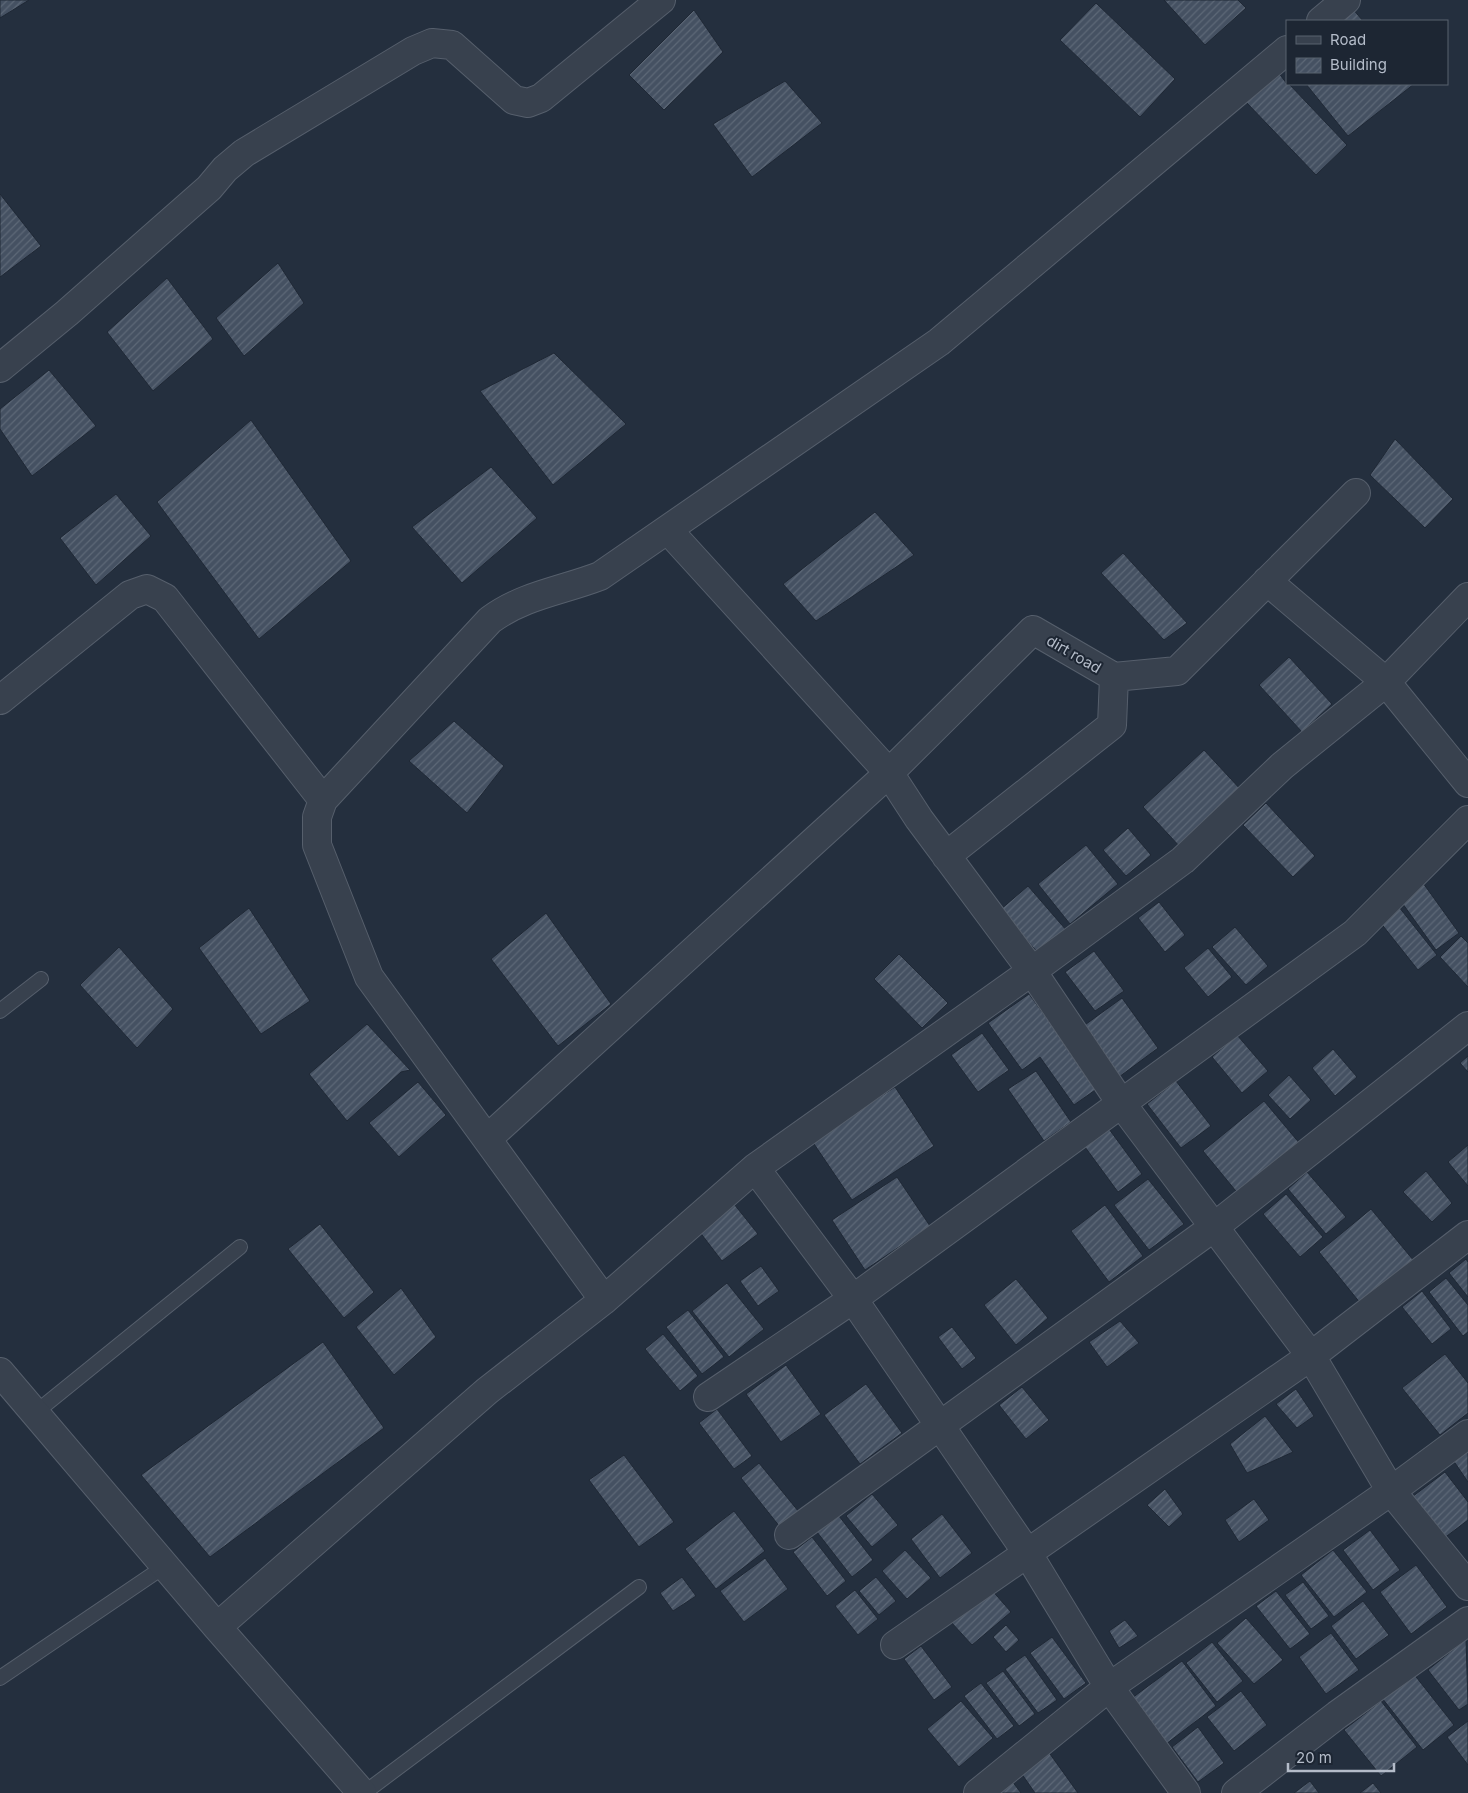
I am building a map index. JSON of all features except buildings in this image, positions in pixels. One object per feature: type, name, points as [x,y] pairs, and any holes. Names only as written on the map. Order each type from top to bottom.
[{"type":"street","points":[[0,368],[75,307],[209,188],[224,168],[244,153],[413,51],[432,43],[452,45],[514,100],[528,103],[541,98],[661,0]]},
{"type":"street","points":[[1322,20],[1346,0]]},
{"type":"street","points":[[604,1300],[369,977],[316,845],[317,817],[324,800],[490,620],[506,608],[536,595],[574,586],[600,576],[939,342],[1286,51]]},
{"type":"street","points":[[946,856],[1112,725],[1114,677],[1177,671],[1356,493]]},
{"type":"street","points":[[668,530],[889,773],[946,856],[1032,971],[1121,1103],[1311,1356],[1391,1491],[1468,1586]]},
{"type":"street","points":[[1266,581],[1386,682],[1468,783]]},
{"type":"street","points":[[0,700],[130,595],[147,589],[165,598],[324,800]]},
{"type":"street","points":[[217,1627],[487,1391],[604,1300],[755,1168],[1032,971],[1183,860],[1282,766],[1386,682],[1468,597]]},
{"type":"street","name":"dirt road","points":[[889,773],[1033,630],[1114,677]]},
{"type":"street","points":[[487,1139],[889,773]]},
{"type":"street","points":[[708,1398],[854,1299],[1355,933],[1468,820]]},
{"type":"street","points":[[789,1535],[940,1428],[1214,1227],[1468,1026]]},
{"type":"street","points":[[755,1168],[854,1299],[940,1428],[1028,1554],[1109,1687],[1186,1793]]},
{"type":"street","points":[[895,1645],[1311,1356],[1468,1235]]},
{"type":"street","points":[[0,1372],[217,1627],[363,1793]]},
{"type":"street","points":[[978,1793],[1109,1687],[1391,1491],[1468,1434]]},
{"type":"street","points":[[1236,1793],[1337,1715],[1468,1621]]},
{"type":"lane","points":[[0,1011],[41,979]]},
{"type":"lane","points":[[35,1413],[240,1247]]},
{"type":"lane","points":[[0,1678],[165,1566]]},
{"type":"lane","points":[[363,1793],[639,1587]]}]
